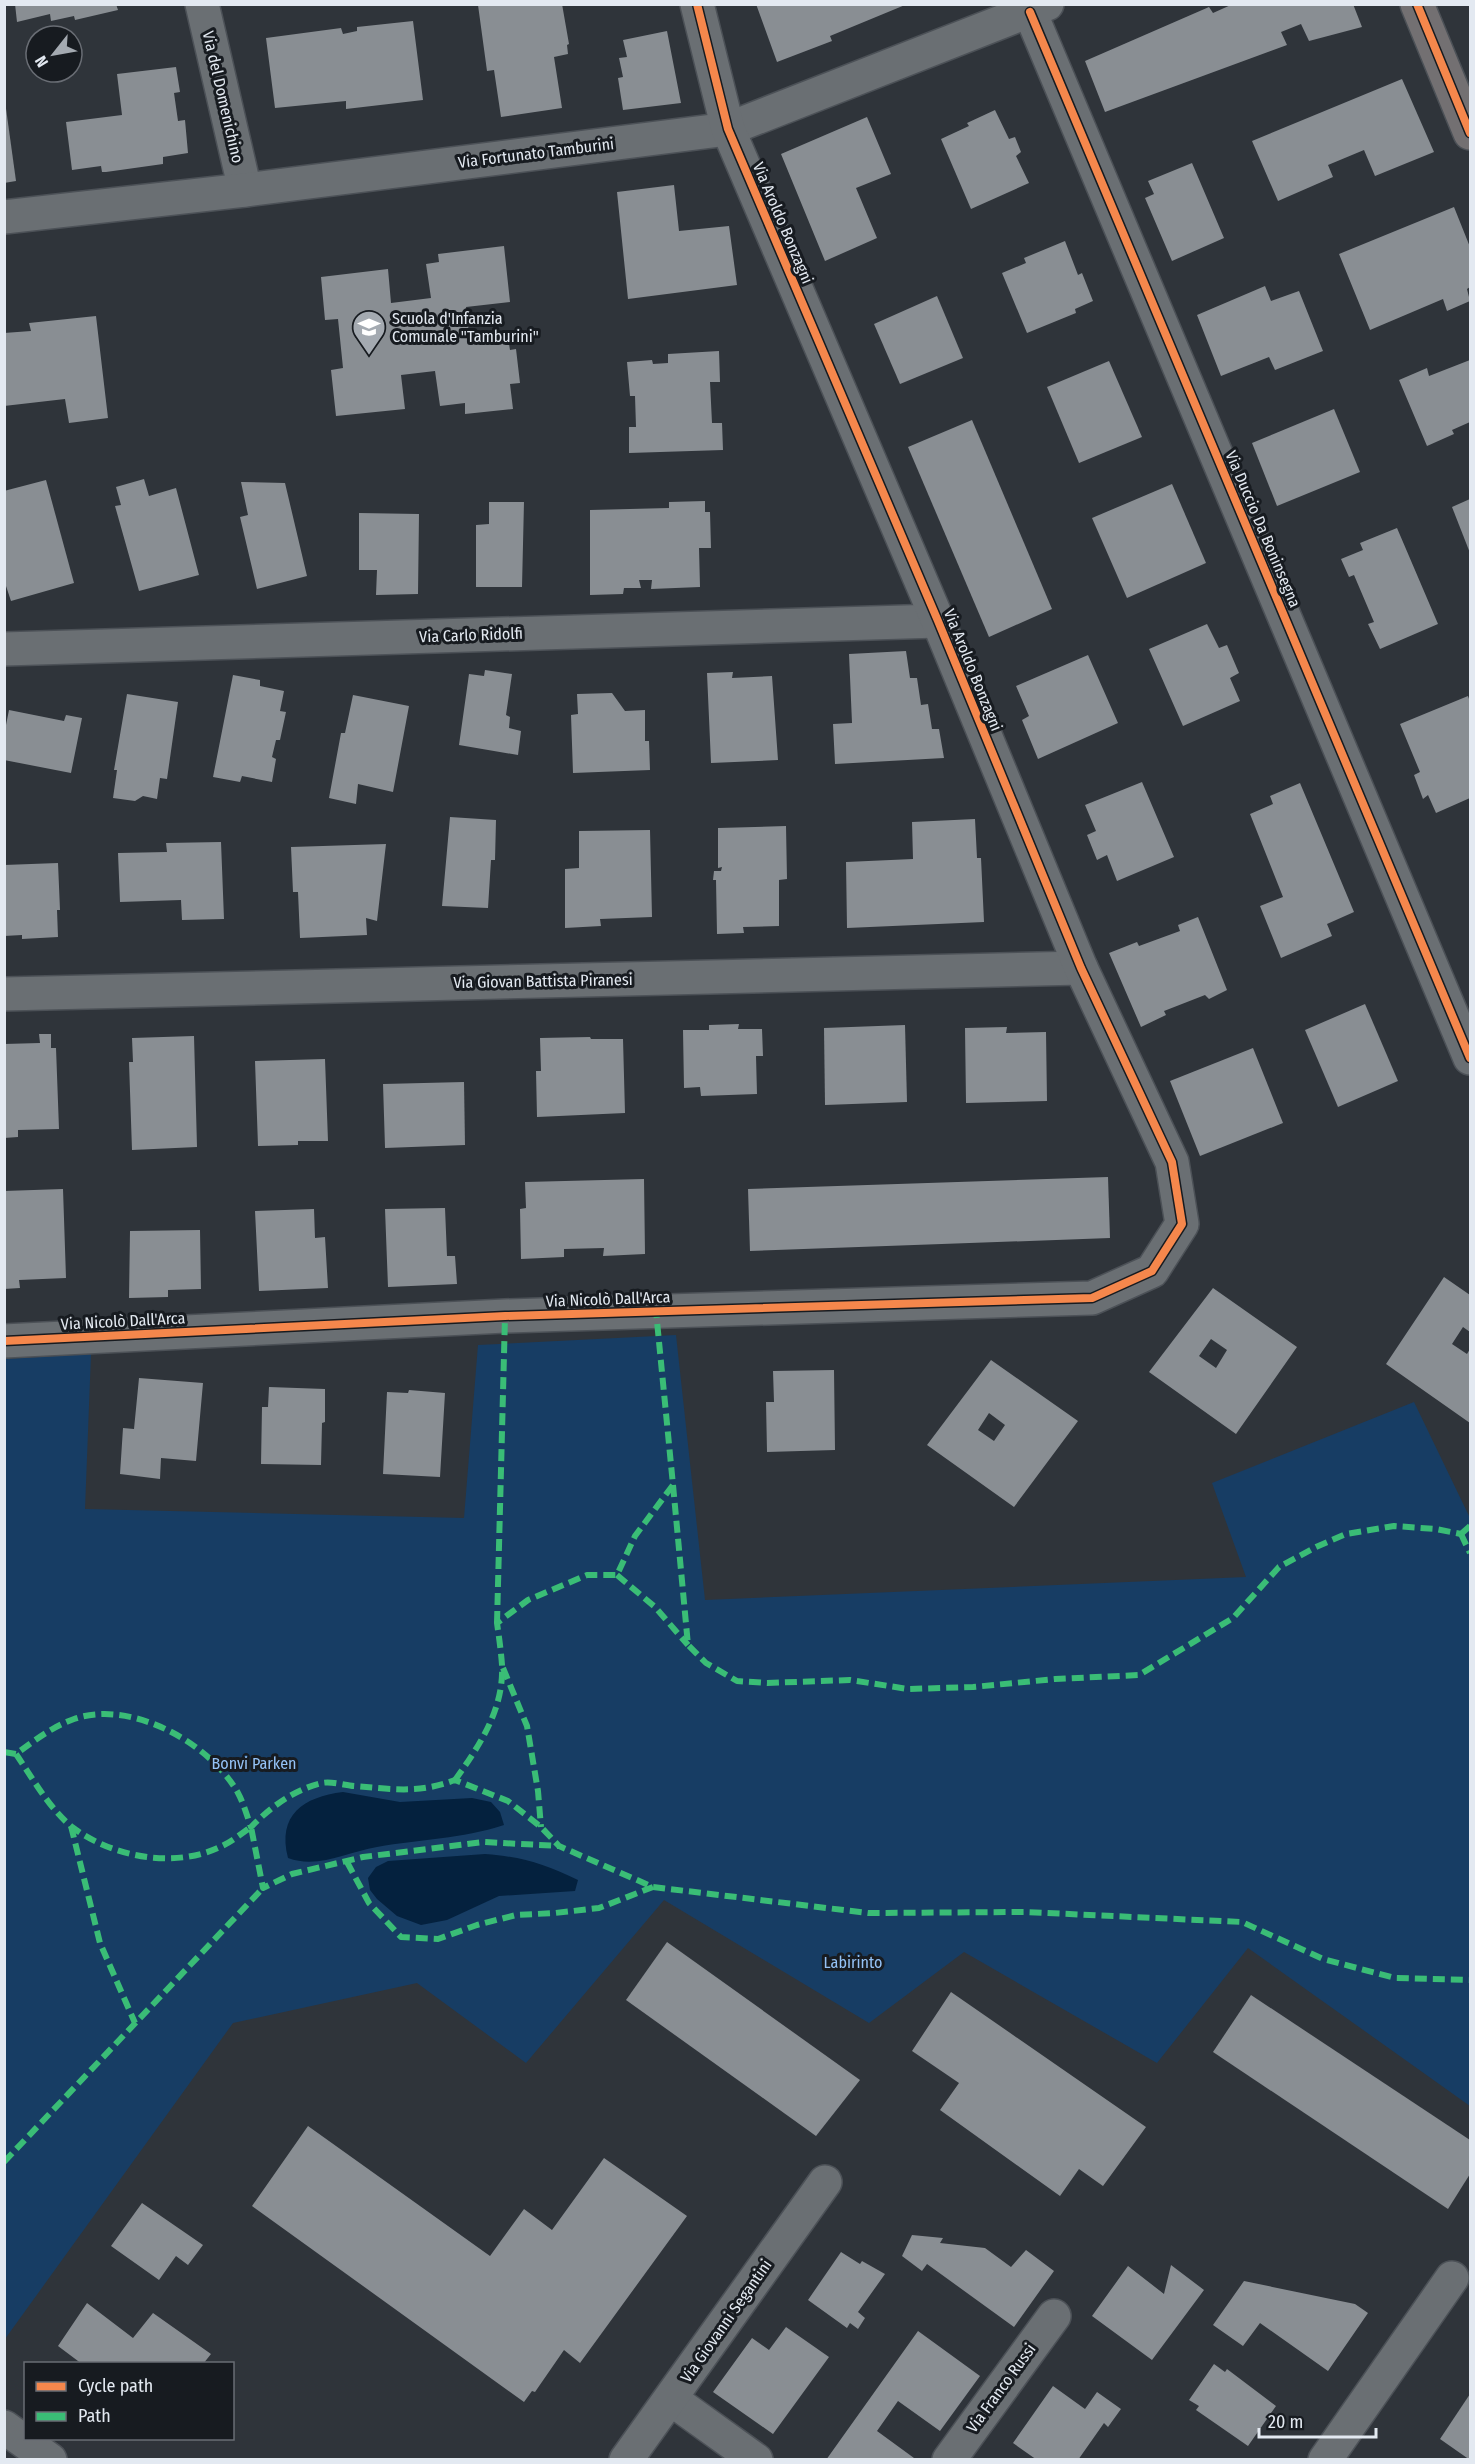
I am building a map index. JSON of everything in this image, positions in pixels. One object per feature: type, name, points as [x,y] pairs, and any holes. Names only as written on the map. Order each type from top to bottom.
[{"type":"main road","points":[[1417,4],[1470,133]]},
{"type":"street","name":"Via del Domenichino","points":[[202,4],[245,190]]},
{"type":"street","name":"Via Aroldo Bonzagni","points":[[697,4],[728,129],[938,621],[1081,968],[1173,1162],[1182,1224]]},
{"type":"street","name":"Via Fortunato Tamburini","points":[[4,217],[245,190],[728,129],[1039,8]]},
{"type":"street","name":"Via Duccio Da Boninsegna","points":[[1039,8],[1470,1058]]},
{"type":"street","name":"Via Carlo Ridolfi","points":[[4,649],[938,621]]},
{"type":"street","name":"Via Giovan Battista Piranesi","points":[[4,994],[1081,968]]},
{"type":"street","name":"Via Nicolò Dall'Arca","points":[[4,1341],[505,1316],[1092,1298],[1152,1271],[1182,1224]]},
{"type":"street","name":"Via Giovanni Segantini","points":[[626,2460],[825,2182]]},
{"type":"street","points":[[1325,2460],[1452,2278]]},
{"type":"street","name":"Via Franco Russi","points":[[949,2460],[1054,2316]]},
{"type":"street","points":[[671,2399],[756,2460]]},
{"type":"street","points":[[4,2427],[50,2460]]},
{"type":"green space","name":"Bonvi Parken","points":[[676,1335],[705,1600],[1246,1577],[1212,1483],[1414,1402],[1470,1518],[1470,2106],[1248,1948],[1157,2063],[964,1952],[869,2023],[664,1900],[526,2063],[417,1983],[233,2023],[5,2339],[5,1359],[91,1354],[85,1509],[464,1518],[478,1345]]},
{"type":"shaded area","points":[[343,1792],[400,1802],[472,1798],[491,1802],[500,1812],[504,1825],[457,1836],[366,1849],[321,1861],[299,1861],[288,1858],[286,1830],[296,1811],[316,1798]]},
{"type":"shaded area","points":[[485,1854],[522,1859],[554,1870],[578,1880],[575,1891],[499,1896],[447,1920],[421,1925],[397,1916],[370,1890],[368,1878],[376,1867],[388,1861]]},
{"type":"building","points":[[15,4],[116,4],[118,10],[75,20],[74,16],[51,21],[50,14],[17,22]]},
{"type":"building","points":[[562,4],[569,44],[567,45],[568,54],[554,57],[562,108],[501,117],[494,70],[487,71],[478,5]]},
{"type":"building","points":[[756,4],[905,5],[830,36],[832,41],[777,62]]},
{"type":"building","points":[[1233,4],[1353,4],[1362,27],[1309,41],[1301,24],[1281,32],[1287,45],[1105,112],[1085,61],[1209,7],[1213,13]]},
{"type":"building","points":[[413,21],[423,100],[346,109],[346,101],[275,108],[266,38],[341,28],[343,34],[357,31],[357,27]]},
{"type":"building","points":[[667,31],[681,103],[623,110],[618,78],[623,77],[619,58],[627,57],[623,40]]},
{"type":"building","points":[[176,67],[180,92],[174,93],[178,121],[185,120],[188,153],[163,157],[163,164],[106,172],[102,172],[101,166],[72,170],[66,122],[122,115],[117,74]]},
{"type":"building","points":[[1402,79],[1434,152],[1375,176],[1364,150],[1328,165],[1333,177],[1278,201],[1252,141]]},
{"type":"building","points":[[4,94],[16,181],[4,183]]},
{"type":"building","points":[[995,110],[1009,139],[1015,137],[1021,152],[1016,156],[1029,183],[971,209],[941,139]]},
{"type":"building","points":[[867,117],[891,174],[856,188],[877,238],[825,261],[781,154]]},
{"type":"building","points":[[1192,163],[1224,238],[1172,261],[1145,198],[1154,194],[1148,181]]},
{"type":"building","points":[[674,185],[679,231],[729,226],[737,285],[628,299],[617,192]]},
{"type":"building","points":[[1454,207],[1470,247],[1470,287],[1467,289],[1470,301],[1447,311],[1443,299],[1370,330],[1339,254]]},
{"type":"building","points":[[1065,241],[1078,275],[1082,273],[1093,301],[1075,309],[1076,313],[1027,333],[1002,273],[1026,263],[1024,258]]},
{"type":"building","points":[[504,246],[510,302],[466,307],[470,343],[508,338],[510,350],[516,349],[520,383],[510,384],[513,409],[465,414],[465,403],[440,406],[435,371],[401,375],[405,409],[336,416],[331,370],[343,368],[338,319],[325,320],[321,277],[388,269],[391,303],[431,298],[426,264],[439,262],[438,254]]},
{"type":"building","points":[[1265,286],[1271,301],[1299,291],[1323,351],[1275,370],[1269,357],[1221,376],[1197,315]]},
{"type":"building","points":[[937,296],[963,358],[900,384],[874,324]]},
{"type":"building","points":[[96,316],[108,418],[69,423],[65,399],[4,406],[4,333],[31,331],[29,323]]},
{"type":"building","points":[[719,351],[720,382],[710,382],[712,423],[722,423],[723,450],[629,453],[629,427],[636,427],[635,396],[630,396],[627,362],[652,360],[653,364],[668,363],[668,354]]},
{"type":"building","points":[[1470,360],[1470,422],[1452,430],[1454,434],[1427,446],[1399,380],[1427,368],[1429,376]]},
{"type":"building","points":[[1109,361],[1142,437],[1079,463],[1047,387]]},
{"type":"building","points":[[1334,409],[1360,472],[1277,506],[1252,443]]},
{"type":"building","points":[[972,420],[1052,609],[989,637],[908,447]]},
{"type":"building","points":[[144,479],[149,496],[176,488],[199,575],[139,591],[115,506],[121,505],[116,487]]},
{"type":"building","points":[[46,480],[74,583],[11,601],[4,580],[4,491]]},
{"type":"building","points":[[241,482],[285,483],[307,576],[257,589],[240,517],[248,515]]},
{"type":"building","points":[[1172,484],[1206,563],[1127,598],[1092,518]]},
{"type":"building","points":[[1470,499],[1470,553],[1452,507]]},
{"type":"building","points":[[705,501],[705,512],[710,512],[711,548],[699,548],[700,587],[651,589],[652,580],[639,580],[641,588],[624,588],[623,594],[590,595],[590,510],[669,508],[669,502]]},
{"type":"building","points":[[489,502],[524,502],[522,587],[476,587],[476,525],[489,524]]},
{"type":"building","points":[[359,513],[419,514],[418,594],[376,595],[377,570],[359,570]]},
{"type":"building","points":[[1397,528],[1438,624],[1380,649],[1368,624],[1374,622],[1354,575],[1349,577],[1341,559],[1363,550],[1360,543]]},
{"type":"building","points":[[1207,624],[1219,648],[1227,645],[1239,673],[1230,678],[1240,701],[1183,726],[1149,649]]},
{"type":"building","points":[[906,651],[910,678],[917,678],[921,705],[928,704],[932,729],[939,729],[944,758],[835,764],[833,724],[852,723],[849,654]]},
{"type":"building","points":[[1088,655],[1118,723],[1038,759],[1022,720],[1029,716],[1016,686]]},
{"type":"building","points":[[485,670],[512,674],[506,715],[510,717],[509,728],[521,731],[518,755],[459,745],[469,674],[484,676]]},
{"type":"building","points":[[733,672],[732,678],[772,676],[778,760],[711,763],[707,673]]},
{"type":"building","points":[[233,675],[260,680],[260,686],[284,691],[280,711],[286,712],[280,740],[276,740],[272,757],[276,759],[272,782],[242,776],[240,782],[213,777]]},
{"type":"building","points":[[612,693],[625,711],[645,710],[645,741],[649,741],[650,770],[573,773],[571,715],[578,714],[577,694]]},
{"type":"building","points":[[127,694],[178,702],[167,779],[160,778],[157,799],[143,796],[135,801],[113,798],[117,770],[114,770]]},
{"type":"building","points":[[353,695],[409,706],[393,792],[358,784],[356,804],[329,798],[341,733],[345,733]]},
{"type":"building","points":[[1468,696],[1470,702],[1470,798],[1436,813],[1428,795],[1423,799],[1414,775],[1420,772],[1400,724]]},
{"type":"building","points":[[9,710],[64,721],[66,715],[82,718],[71,773],[4,760],[4,735]]},
{"type":"building","points":[[1142,782],[1174,857],[1117,881],[1107,855],[1097,860],[1087,835],[1096,831],[1085,805]]},
{"type":"building","points":[[1300,783],[1354,912],[1327,924],[1332,936],[1281,958],[1260,906],[1283,897],[1250,814],[1273,804],[1270,796]]},
{"type":"building","points":[[450,817],[496,820],[495,860],[491,860],[488,908],[442,906]]},
{"type":"building","points":[[975,819],[977,858],[981,858],[984,922],[847,928],[846,862],[913,859],[912,822]]},
{"type":"building","points":[[786,826],[787,879],[779,880],[779,926],[743,927],[744,933],[717,934],[716,880],[713,880],[714,871],[721,871],[722,867],[718,868],[718,828]]},
{"type":"building","points":[[650,830],[652,917],[600,919],[601,926],[565,928],[565,869],[579,868],[579,831]]},
{"type":"building","points":[[221,842],[224,919],[182,920],[181,900],[120,902],[118,853],[167,852],[166,843]]},
{"type":"building","points":[[386,844],[377,921],[366,918],[367,935],[300,938],[298,892],[293,892],[291,847]]},
{"type":"building","points":[[58,863],[60,910],[57,910],[58,937],[22,939],[22,935],[4,936],[4,865]]},
{"type":"building","points":[[1198,917],[1227,990],[1209,999],[1205,995],[1164,1011],[1166,1015],[1141,1027],[1109,953],[1137,942],[1139,946],[1180,931],[1178,925]]},
{"type":"building","points":[[1365,1004],[1398,1081],[1338,1107],[1305,1030]]},
{"type":"building","points":[[739,1024],[738,1029],[762,1029],[763,1056],[756,1056],[757,1094],[701,1096],[700,1087],[684,1088],[683,1030],[709,1030],[709,1025]]},
{"type":"building","points":[[905,1025],[907,1102],[825,1105],[824,1028]]},
{"type":"building","points":[[1007,1027],[1006,1033],[1046,1032],[1047,1101],[966,1103],[965,1028]]},
{"type":"building","points":[[39,1034],[51,1034],[51,1048],[56,1048],[59,1129],[18,1130],[18,1137],[4,1138],[4,1044],[40,1043]]},
{"type":"building","points":[[194,1036],[197,1147],[132,1150],[129,1062],[133,1062],[132,1038]]},
{"type":"building","points":[[590,1037],[591,1039],[623,1039],[625,1113],[537,1117],[536,1071],[541,1071],[540,1038]]},
{"type":"building","points":[[1253,1048],[1283,1123],[1200,1156],[1170,1081]]},
{"type":"building","points":[[325,1059],[328,1141],[298,1141],[298,1145],[258,1146],[255,1061]]},
{"type":"building","points":[[464,1082],[465,1145],[385,1148],[383,1084]]},
{"type":"building","points":[[1108,1177],[1110,1238],[750,1251],[748,1189]]},
{"type":"building","points":[[644,1179],[645,1254],[603,1256],[604,1248],[564,1249],[564,1257],[521,1259],[520,1209],[526,1208],[525,1182]]},
{"type":"building","points":[[63,1189],[66,1278],[19,1280],[20,1288],[4,1289],[4,1191]]},
{"type":"building","points":[[445,1208],[447,1256],[455,1256],[457,1284],[388,1287],[385,1209]]},
{"type":"building","points":[[314,1209],[315,1238],[325,1237],[328,1288],[259,1291],[255,1211]]},
{"type":"building","points":[[200,1230],[201,1289],[168,1290],[168,1297],[129,1298],[130,1231]]},
{"type":"building","points":[[1444,1277],[1470,1295],[1470,1332],[1463,1327],[1452,1344],[1467,1354],[1470,1349],[1470,1423],[1386,1364]]},
{"type":"building","points":[[1213,1288],[1297,1347],[1236,1434],[1149,1372]],"holes":[[[1211,1339],[1227,1350],[1216,1368],[1199,1356]]]},
{"type":"building","points":[[991,1360],[1078,1421],[1014,1507],[927,1445]],"holes":[[[989,1413],[1005,1425],[994,1441],[978,1430]]]},
{"type":"building","points":[[834,1370],[835,1450],[767,1452],[766,1402],[774,1402],[773,1371]]},
{"type":"building","points":[[139,1378],[203,1383],[196,1461],[161,1458],[160,1479],[120,1474],[123,1428],[134,1429]]},
{"type":"building","points":[[269,1387],[325,1389],[321,1465],[261,1464],[262,1407],[268,1407]]},
{"type":"building","points":[[409,1390],[445,1393],[440,1477],[383,1474],[387,1392],[408,1393]]},
{"type":"building","points":[[667,1942],[860,2080],[816,2136],[626,2000]]},
{"type":"building","points":[[951,1992],[1146,2127],[1103,2186],[1079,2169],[1060,2196],[940,2110],[959,2083],[912,2051]]},
{"type":"building","points":[[1251,1995],[1470,2140],[1470,2174],[1448,2209],[1213,2052]]},
{"type":"building","points":[[308,2126],[490,2256],[524,2209],[552,2230],[604,2158],[687,2216],[580,2363],[564,2350],[535,2392],[532,2391],[524,2402],[252,2206]]},
{"type":"building","points":[[142,2203],[203,2245],[188,2265],[176,2256],[159,2280],[111,2246]]},
{"type":"building","points":[[912,2235],[943,2238],[940,2243],[985,2248],[1011,2267],[1026,2250],[1054,2271],[1014,2327],[927,2264],[922,2271],[902,2256]]},
{"type":"building","points":[[841,2252],[860,2264],[862,2261],[885,2274],[858,2312],[865,2318],[858,2329],[850,2323],[847,2328],[808,2300]]},
{"type":"building","points":[[1171,2265],[1204,2290],[1152,2360],[1092,2316],[1128,2266],[1164,2294]]},
{"type":"building","points":[[1244,2281],[1355,2304],[1368,2313],[1328,2371],[1260,2323],[1243,2346],[1213,2325]]},
{"type":"building","points":[[87,2303],[133,2338],[153,2313],[211,2354],[205,2362],[79,2362],[58,2346]]},
{"type":"building","points":[[786,2327],[829,2357],[773,2434],[713,2392],[752,2338],[769,2350]]},
{"type":"building","points":[[918,2331],[980,2376],[940,2431],[898,2401],[877,2431],[914,2458],[912,2460],[826,2460]]},
{"type":"building","points":[[1214,2364],[1225,2372],[1227,2369],[1276,2406],[1248,2446],[1196,2410],[1199,2406],[1189,2400]]},
{"type":"building","points":[[1053,2386],[1085,2409],[1097,2392],[1121,2409],[1108,2427],[1104,2423],[1078,2460],[1037,2460],[1013,2443]]},
{"type":"building","points":[[1470,2394],[1470,2460],[1440,2439]]},
{"type":"marked path","points":[[455,1780],[489,1726],[499,1697],[502,1665],[497,1623],[528,1600],[587,1575],[617,1575],[635,1536],[673,1485],[656,1311]]},
{"type":"marked path","points":[[497,1623],[505,1316]]},
{"type":"marked path","points":[[673,1485],[688,1645],[706,1663],[737,1681],[767,1683],[850,1680],[908,1689],[973,1687],[1055,1679],[1139,1675],[1233,1618],[1279,1567],[1316,1547],[1346,1534],[1394,1526],[1436,1529],[1461,1534]]},
{"type":"marked path","points":[[1461,1534],[1470,1526]]},
{"type":"marked path","points":[[1461,1534],[1470,1553]]},
{"type":"marked path","points":[[617,1575],[655,1607],[688,1645]]},
{"type":"marked path","points":[[503,1668],[527,1726],[538,1791],[541,1827]]},
{"type":"marked path","points":[[4,1752],[16,1754],[51,1730],[74,1719],[96,1714],[120,1715],[144,1720],[167,1730],[189,1742],[209,1758],[238,1793],[251,1827],[283,1800],[301,1790],[322,1783],[417,1789],[455,1780],[508,1801],[541,1827],[559,1846],[653,1887],[868,1913],[1025,1912],[1242,1922],[1323,1959],[1395,1978],[1470,1980]]},
{"type":"marked path","points":[[16,1754],[49,1802],[72,1827],[106,1846],[124,1852],[164,1858],[202,1854],[224,1845],[251,1827],[263,1888],[292,1874],[363,1857],[484,1842],[559,1846]]},
{"type":"marked path","points":[[71,1826],[100,1943],[135,2023]]},
{"type":"marked path","points":[[347,1862],[369,1903],[401,1937],[438,1939],[477,1925],[516,1915],[599,1908],[653,1887]]},
{"type":"marked path","points":[[4,2162],[263,1888]]},
{"type":"cycle path","points":[[4,1341],[505,1316],[1092,1298],[1152,1271],[1182,1224],[1172,1162],[1081,968],[938,621],[728,129],[697,4]]},
{"type":"cycle path","points":[[1417,4],[1470,133]]},
{"type":"cycle path","points":[[1030,12],[1470,1058]]},
{"type":"place","name":"Scuola d'Infanzia Comunale \"Tamburini\"","points":[[369,356]]},
{"type":"park label","name":"Labirinto","points":[[853,1962]]}]
